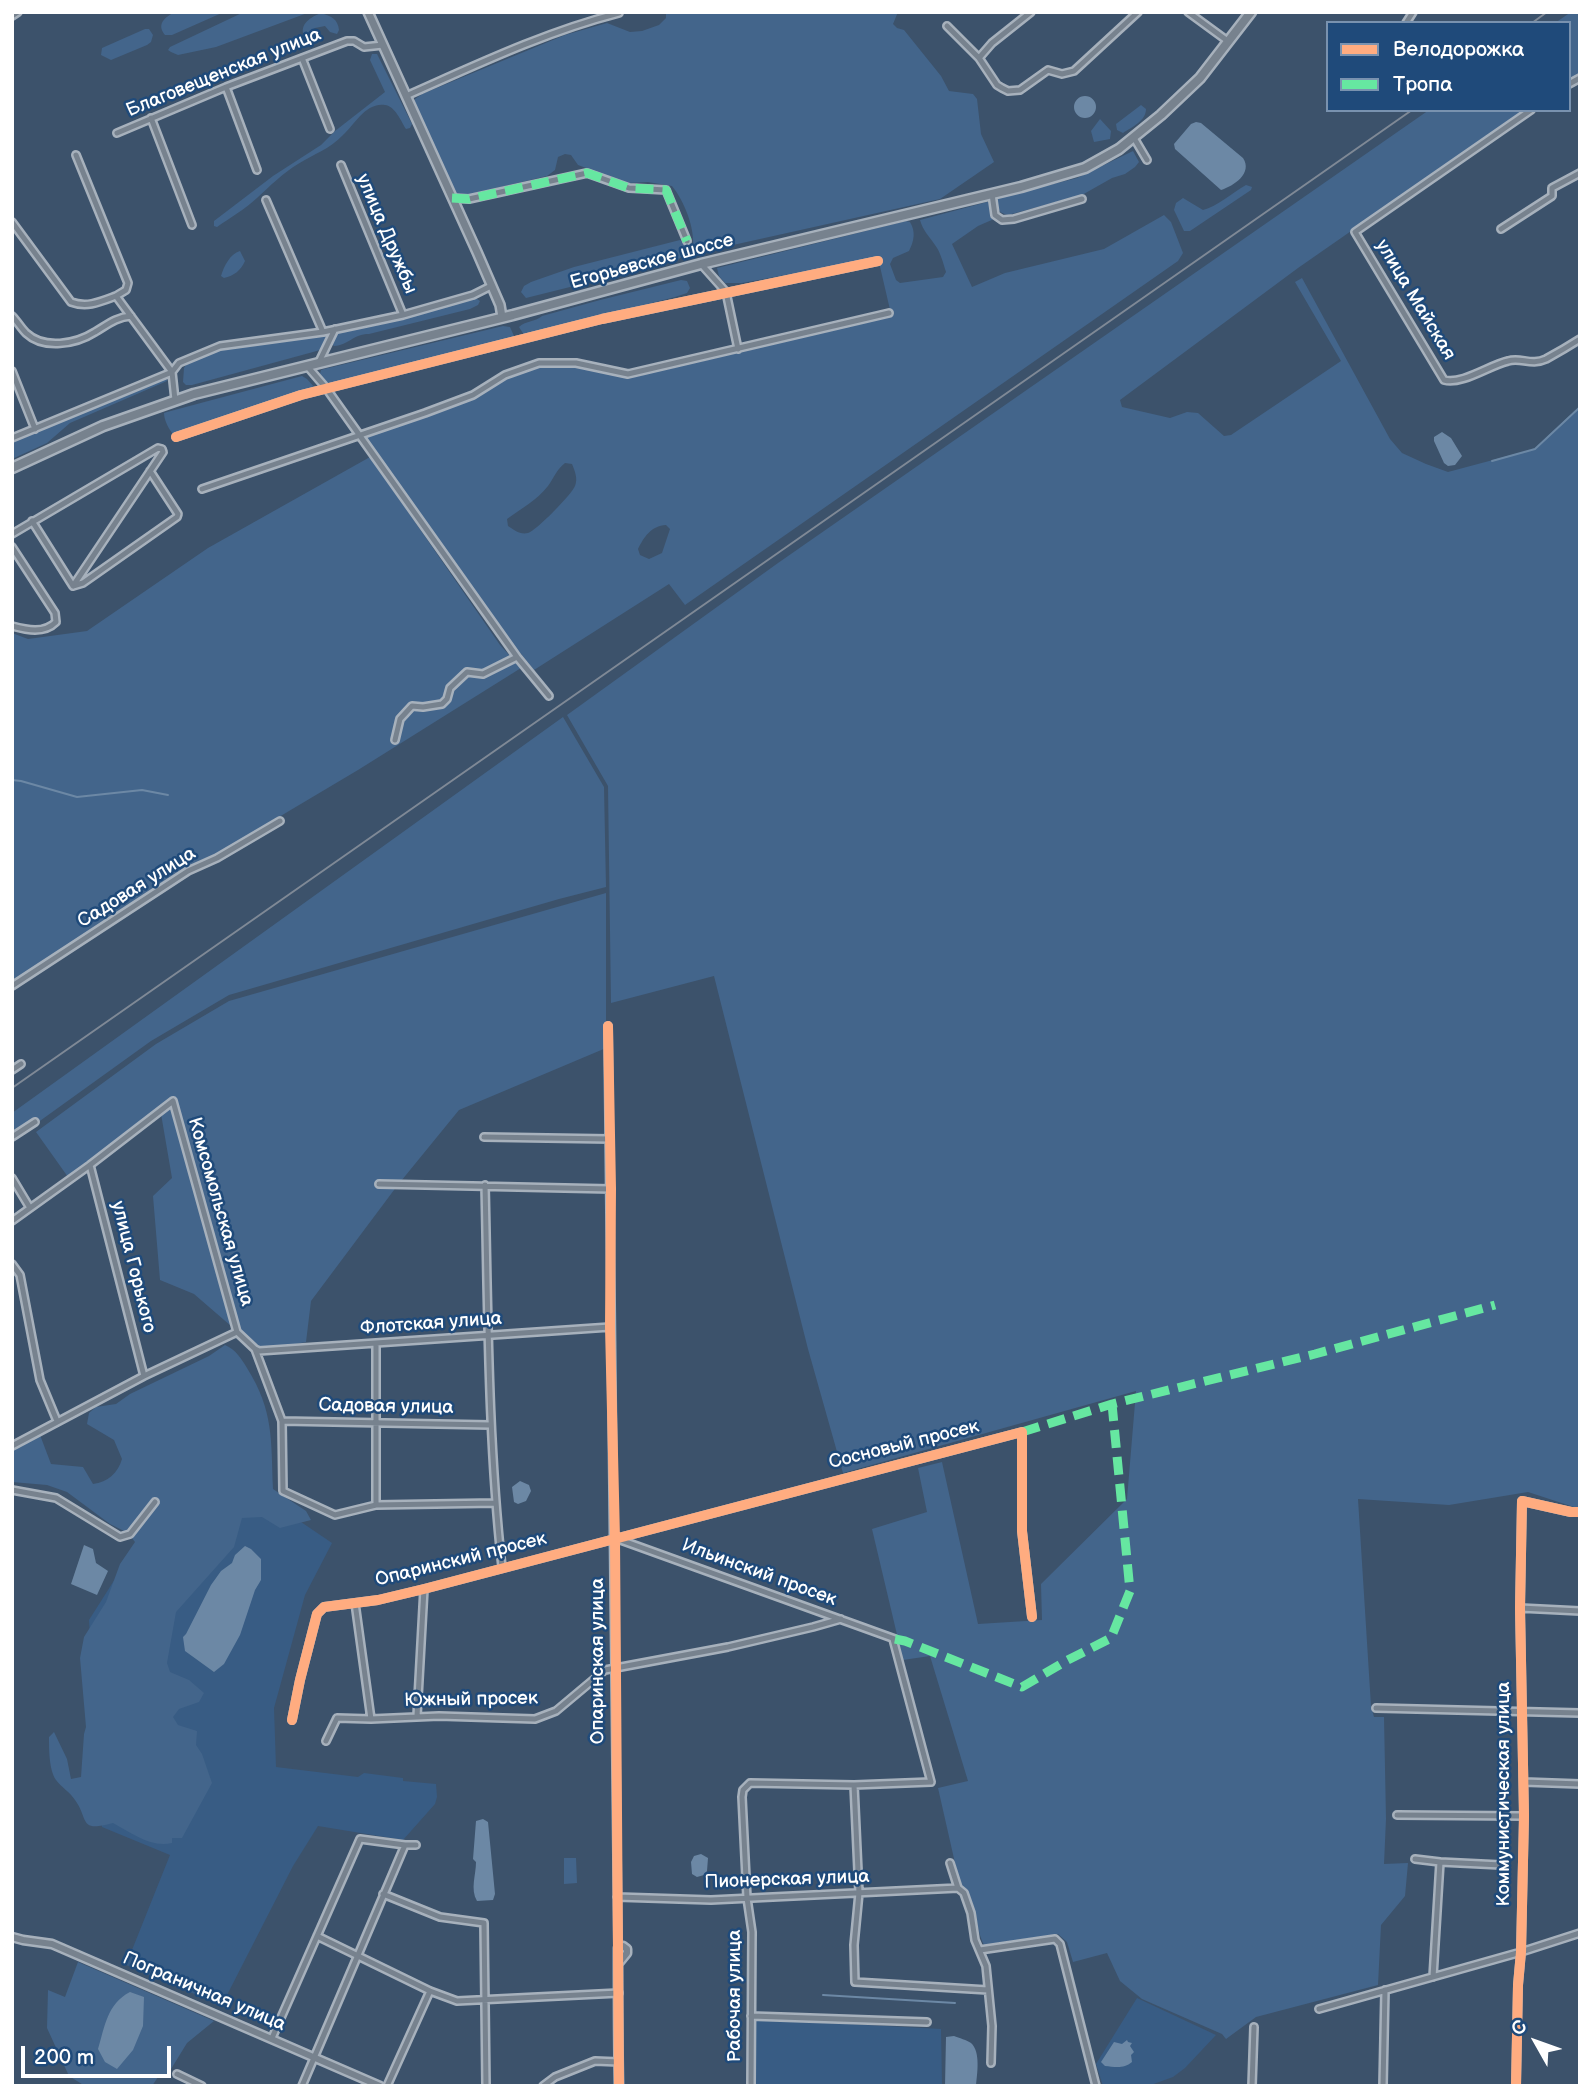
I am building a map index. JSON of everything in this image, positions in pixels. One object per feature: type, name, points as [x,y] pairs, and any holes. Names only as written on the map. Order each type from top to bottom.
[{"type":"main road","points":[[368,12],[500,305],[502,317]]},
{"type":"main road","name":"Егорьевское шоссе","points":[[12,468],[103,426],[175,400],[701,264],[992,194],[1085,168],[1134,138],[1195,83],[1251,12]]},
{"type":"street","points":[[12,16],[18,12]]},
{"type":"street","points":[[979,58],[992,43],[1031,12]]},
{"type":"street","points":[[947,26],[979,58],[997,85],[1008,91],[1020,90],[1048,70],[1062,74],[1074,71],[1138,12]]},
{"type":"street","points":[[1188,12],[1229,42]]},
{"type":"street","points":[[406,96],[527,43],[619,13]]},
{"type":"street","name":"Благовещенская улица","points":[[117,133],[226,87],[348,41],[354,41],[364,47],[383,45]]},
{"type":"street","points":[[302,58],[330,129]]},
{"type":"street","points":[[226,87],[257,170]]},
{"type":"street","name":"улица Майская","points":[[1528,112],[1355,232],[1444,380],[1449,382],[1509,360],[1532,363],[1545,359],[1580,339]]},
{"type":"street","points":[[151,118],[192,225]]},
{"type":"street","points":[[1134,138],[1147,160]]},
{"type":"street","points":[[12,222],[71,302],[91,305],[126,290],[128,283],[76,155]]},
{"type":"street","name":"улица Дружбы","points":[[341,165],[403,315]]},
{"type":"street","points":[[452,198],[469,199],[587,173],[629,188],[666,190],[688,241]]},
{"type":"street","points":[[1501,229],[1552,196],[1552,188],[1580,173]]},
{"type":"street","points":[[992,194],[995,215],[1002,220],[1082,200]]},
{"type":"street","points":[[266,200],[323,332]]},
{"type":"street","points":[[176,437],[326,388],[602,319],[878,261]]},
{"type":"street","points":[[701,264],[726,292],[738,349]]},
{"type":"street","points":[[12,438],[172,372],[179,363],[220,346],[264,342],[335,330],[403,315],[472,295],[491,286]]},
{"type":"street","points":[[116,296],[172,372],[175,400]]},
{"type":"street","points":[[202,489],[425,413],[473,395],[505,376],[540,363],[576,363],[628,374],[889,313]]},
{"type":"street","points":[[12,316],[27,334],[46,343],[63,343],[81,339],[117,319],[131,316]]},
{"type":"street","points":[[319,362],[335,330]]},
{"type":"street","points":[[306,365],[326,388],[517,657],[549,696]]},
{"type":"street","points":[[12,371],[36,429]]},
{"type":"street","points":[[12,534],[126,466],[158,448],[162,449],[163,453],[73,586]]},
{"type":"street","points":[[73,586],[83,583],[177,517],[178,514],[150,471]]},
{"type":"street","points":[[32,521],[73,586]]},
{"type":"street","points":[[12,547],[55,613],[56,622],[45,629],[12,626]]},
{"type":"street","points":[[394,740],[400,719],[412,706],[442,704],[447,699],[450,688],[467,672],[483,674],[517,657]]},
{"type":"street","name":"Садовая улица","points":[[12,986],[188,871],[217,858],[280,821]]},
{"type":"street","name":"Опаринская улица","points":[[608,1026],[618,1948]]},
{"type":"street","points":[[12,1070],[21,1064]]},
{"type":"street","name":"Комсомольская улица","points":[[90,1165],[173,1101],[237,1332]]},
{"type":"street","points":[[12,1137],[35,1122]]},
{"type":"street","points":[[484,1137],[610,1139]]},
{"type":"street","points":[[12,1221],[90,1165]]},
{"type":"street","name":"улица Горького","points":[[90,1165],[144,1376]]},
{"type":"street","points":[[12,1178],[30,1208]]},
{"type":"street","points":[[379,1184],[611,1189]]},
{"type":"street","points":[[485,1185],[490,1425],[502,1567]]},
{"type":"street","points":[[12,1264],[20,1275],[40,1381],[57,1421]]},
{"type":"street","name":"Флотская улица","points":[[255,1349],[259,1352],[610,1327]]},
{"type":"street","points":[[12,1446],[144,1376],[237,1332],[255,1349],[282,1421],[283,1491],[335,1516],[376,1505],[495,1503]]},
{"type":"street","points":[[376,1344],[376,1505]]},
{"type":"street","name":"Садовая улица","points":[[282,1421],[490,1425]]},
{"type":"street","name":"Сосновый просек","points":[[615,1538],[1022,1433],[1022,1531],[1032,1617]]},
{"type":"street","points":[[12,1490],[56,1498],[120,1537],[130,1534],[155,1502]]},
{"type":"street","name":"Коммунистическая улица","points":[[1516,2086],[1524,1816],[1520,1608],[1522,1501],[1580,1512]]},
{"type":"street","name":"Опаринский просек","points":[[292,1720],[317,1614],[324,1607],[378,1600],[615,1538]]},
{"type":"street","name":"Ильинский просек","points":[[615,1538],[894,1639],[931,1783],[854,1785]]},
{"type":"street","points":[[417,1716],[424,1589]]},
{"type":"street","points":[[355,1603],[371,1719]]},
{"type":"street","points":[[1520,1608],[1580,1611]]},
{"type":"street","points":[[616,1668],[728,1647],[841,1619]]},
{"type":"street","name":"Южный просек","points":[[326,1741],[337,1718],[417,1716],[535,1719],[556,1712],[605,1670],[616,1668]]},
{"type":"street","points":[[1376,1708],[1580,1713]]},
{"type":"street","points":[[1524,1782],[1580,1784]]},
{"type":"street","name":"Рабочая улица","points":[[751,2086],[752,1931],[747,1898],[743,1790],[750,1783],[854,1785]]},
{"type":"street","points":[[854,1785],[859,1893],[854,1945],[855,1982],[988,1990]]},
{"type":"street","points":[[1397,1815],[1524,1816]]},
{"type":"street","points":[[272,2038],[360,1839],[415,1845]]},
{"type":"street","points":[[302,2086],[405,1845]]},
{"type":"street","points":[[1415,1859],[1501,1865]]},
{"type":"street","points":[[1433,1977],[1440,1862]]},
{"type":"street","points":[[950,1863],[958,1888],[964,1894],[971,1913],[975,1940],[986,1966],[992,2026],[991,2063]]},
{"type":"street","name":"Пионерская улица","points":[[617,1898],[711,1900],[958,1888]]},
{"type":"street","points":[[383,1894],[440,1917],[484,1923],[486,2086]]},
{"type":"street","points":[[1319,2009],[1580,1933]]},
{"type":"street","points":[[317,1936],[430,1991],[457,2001],[619,1993]]},
{"type":"street","name":"Пограничная улица","points":[[12,1937],[52,1944],[380,2086]]},
{"type":"street","points":[[980,1950],[1055,1939],[1060,1944],[1096,2086]]},
{"type":"street","points":[[618,1948],[623,1946],[627,1950],[618,1964],[619,2086]]},
{"type":"street","points":[[1383,2086],[1385,1990]]},
{"type":"street","points":[[387,2086],[430,1991]]},
{"type":"street","points":[[751,2016],[928,2022]]},
{"type":"street","points":[[1252,2086],[1254,2027]]},
{"type":"street","points":[[543,2086],[555,2077],[595,2061],[619,2062]]},
{"type":"street","points":[[177,2074],[202,2086]]},
{"type":"shaded area","points":[[175,12],[224,12],[172,35],[165,35],[162,24]]},
{"type":"shaded area","points":[[244,12],[310,12],[216,47],[178,55],[168,50],[170,47]]},
{"type":"shaded area","points":[[666,12],[898,12],[893,24],[904,30],[941,76],[949,91],[973,94],[977,99],[981,134],[994,162],[940,199],[706,251],[696,251],[693,248],[688,215],[672,186],[648,182],[627,183],[578,165],[571,155],[558,157],[555,170],[547,176],[471,194],[458,195],[452,189],[414,105],[415,99],[565,35],[607,23],[630,32],[642,31],[659,25],[666,18]]},
{"type":"shaded area","points":[[1571,12],[1580,12],[1580,73],[1571,79],[1571,21],[1558,21]]},
{"type":"shaded area","points":[[321,13],[336,21],[339,30],[337,34],[330,32],[325,26],[315,28],[304,36],[305,25]]},
{"type":"shaded area","points":[[149,29],[153,35],[147,45],[111,60],[101,55],[102,48]]},
{"type":"shaded area","points":[[372,54],[377,54],[412,124],[410,128],[406,129],[389,106],[372,107],[333,144],[292,168],[248,206],[217,227],[214,226],[214,221],[273,176],[321,145],[385,92],[370,60]]},
{"type":"shaded area","points":[[1085,96],[1093,99],[1096,107],[1093,115],[1085,118],[1077,115],[1074,107],[1077,99]]},
{"type":"shaded area","points":[[1141,105],[1146,109],[1141,120],[1123,133],[1117,130],[1116,124]]},
{"type":"shaded area","points":[[1426,112],[1522,112],[1298,268],[1120,400],[1122,407],[1170,418],[1187,412],[1198,413],[1224,436],[1231,435],[1341,361],[1295,282],[1302,278],[1390,439],[1402,453],[1448,472],[1534,449],[1580,406],[1580,1509],[1528,1492],[1449,1505],[1358,1499],[1371,1706],[1374,1717],[1384,1717],[1384,1864],[1408,1863],[1405,1896],[1381,1925],[1378,1985],[1256,2017],[1226,2039],[1222,2034],[1142,1999],[1120,1981],[1107,1953],[1073,1962],[1067,1942],[1058,1934],[984,1945],[971,1898],[960,1885],[938,1788],[968,1781],[930,1656],[903,1660],[872,1529],[927,1512],[918,1468],[942,1462],[978,1624],[1042,1620],[1041,1584],[1127,1499],[1136,1391],[843,1473],[808,1349],[714,976],[611,1003],[608,786],[567,715],[778,563]]},
{"type":"shaded area","points":[[1100,119],[1111,131],[1110,139],[1094,142],[1091,131]]},
{"type":"shaded area","points":[[1201,123],[1243,158],[1246,169],[1244,174],[1226,188],[1221,190],[1175,149],[1174,144],[1191,124]]},
{"type":"shaded area","points":[[1133,151],[1139,162],[1135,167],[1082,195],[1008,215],[997,207],[998,198],[1077,178]]},
{"type":"shaded area","points":[[1246,185],[1252,187],[1251,190],[1190,231],[1184,231],[1174,210],[1176,203],[1183,198],[1203,210]]},
{"type":"shaded area","points":[[991,202],[994,219],[978,226],[952,244],[972,287],[1005,273],[1104,249],[1164,215],[1171,222],[1183,253],[1178,261],[685,605],[669,584],[534,670],[364,439],[428,414],[505,377],[541,365],[577,364],[628,376],[891,314],[878,258],[742,283],[725,283],[717,268],[906,221],[912,226],[913,240],[909,251],[893,258],[890,264],[896,280],[900,283],[943,277],[946,272],[940,255],[920,220]],"holes":[[[565,463],[572,464],[576,481],[561,504],[528,533],[520,533],[508,526],[507,519],[539,496]],[[666,525],[670,529],[662,553],[649,559],[640,555],[638,549],[646,536],[656,527]]]},
{"type":"shaded area","points":[[680,240],[686,246],[678,260],[526,298],[521,292],[524,286],[531,282],[574,267]]},
{"type":"shaded area","points":[[240,251],[245,261],[241,267],[231,276],[221,276],[228,261]]},
{"type":"shaded area","points":[[681,280],[687,281],[690,288],[687,293],[675,297],[536,333],[524,335],[519,327],[542,316]]},
{"type":"shaded area","points":[[474,297],[480,301],[470,309],[359,336],[344,344],[332,344],[339,330]]},
{"type":"shaded area","points":[[503,326],[510,327],[514,336],[512,339],[334,384],[328,384],[320,374],[324,369]]},
{"type":"shaded area","points":[[325,334],[326,338],[320,350],[192,385],[183,382],[187,363],[214,351]]},
{"type":"shaded area","points":[[302,376],[315,388],[199,425],[180,435],[174,435],[165,419],[164,413],[167,412]]},
{"type":"shaded area","points":[[166,377],[167,381],[70,423],[47,443],[12,459],[12,440]]},
{"type":"shaded area","points":[[1442,432],[1451,438],[1462,456],[1455,465],[1448,466],[1444,463],[1434,441],[1434,437]]},
{"type":"shaded area","points":[[370,457],[500,645],[521,668],[215,855],[182,869],[12,982],[12,633],[28,639],[87,631],[208,548]]},
{"type":"shaded area","points":[[563,717],[604,787],[606,887],[229,995],[151,1041],[12,1141],[12,1113]]},
{"type":"shaded area","points":[[606,893],[606,1048],[459,1110],[397,1186],[311,1301],[306,1342],[260,1351],[194,1294],[160,1280],[153,1196],[172,1178],[160,1108],[68,1177],[36,1132],[156,1044],[229,1001]]},
{"type":"shaded area","points":[[225,1345],[243,1361],[267,1412],[273,1489],[306,1511],[311,1520],[280,1528],[262,1517],[242,1518],[234,1547],[176,1612],[167,1663],[170,1672],[189,1680],[204,1693],[199,1702],[179,1709],[173,1717],[178,1725],[197,1731],[196,1745],[212,1783],[182,1838],[172,1838],[172,1843],[164,1844],[142,1839],[113,1823],[89,1825],[73,1797],[56,1780],[49,1753],[49,1737],[54,1732],[67,1759],[71,1779],[81,1777],[86,1727],[80,1658],[84,1637],[106,1602],[120,1564],[135,1542],[128,1533],[110,1524],[67,1492],[47,1485],[12,1482],[12,1450],[40,1435],[51,1464],[83,1467],[93,1484],[108,1479],[118,1469],[122,1459],[114,1440],[87,1424],[89,1413],[96,1407],[116,1404],[130,1394],[209,1356]]},
{"type":"shaded area","points":[[520,1481],[529,1485],[531,1491],[526,1501],[518,1504],[514,1502],[512,1487]]},
{"type":"shaded area","points":[[276,1505],[332,1543],[305,1595],[274,1708],[276,1767],[358,1777],[364,1773],[436,1784],[437,1797],[435,1804],[403,1840],[318,1826],[293,1866],[226,1997],[218,2004],[126,1965],[170,1855],[102,1827],[89,1620],[134,1549]]},
{"type":"shaded area","points":[[84,1545],[93,1549],[96,1563],[108,1571],[97,1595],[71,1584]]},
{"type":"shaded area","points":[[245,1546],[261,1559],[261,1580],[240,1635],[224,1664],[214,1672],[185,1651],[183,1637],[211,1585]]},
{"type":"shaded area","points":[[483,1819],[488,1822],[495,1894],[493,1900],[477,1901],[474,1887],[476,1862],[473,1859],[476,1821]]},
{"type":"shaded area","points":[[701,1854],[708,1858],[707,1871],[697,1877],[692,1874],[691,1862],[694,1856]]},
{"type":"shaded area","points":[[564,1858],[576,1858],[577,1883],[564,1884]]},
{"type":"shaded area","points":[[78,1962],[214,2021],[187,2043],[168,2074],[160,2074],[152,2086],[85,2086],[69,2076],[47,2028],[48,1990],[65,1997]]},
{"type":"shaded area","points":[[130,1992],[144,1997],[143,2026],[133,2050],[117,2069],[105,2062],[98,2049],[112,2009]]},
{"type":"shaded area","points":[[1137,1998],[1216,2035],[1173,2077],[1148,2086],[1103,2086],[1096,2064]]},
{"type":"shaded area","points":[[754,2019],[941,2029],[942,2086],[754,2086]]},
{"type":"shaded area","points":[[954,2036],[974,2047],[978,2063],[976,2086],[945,2086],[946,2037]]},
{"type":"shaded area","points":[[1127,2040],[1132,2043],[1132,2062],[1116,2067],[1105,2066],[1101,2062],[1114,2042],[1122,2044]]},
{"type":"waterway","points":[[1492,461],[1535,449],[1580,407]]},
{"type":"waterway","points":[[12,780],[77,797],[142,790],[168,795]]},
{"type":"waterway","points":[[823,1995],[955,2003]]},
{"type":"railway","points":[[1535,21],[1547,12]]},
{"type":"railway","points":[[12,1088],[1409,112]]},
{"type":"marked path","points":[[452,198],[469,199],[587,173],[629,188],[666,190],[687,241]]},
{"type":"marked path","points":[[1022,1432],[1112,1404],[1315,1354],[1495,1305]]},
{"type":"marked path","points":[[895,1639],[1022,1687],[1111,1638],[1130,1591],[1112,1404]]},
{"type":"cycle path","points":[[176,437],[301,395],[602,319],[878,261]]},
{"type":"cycle path","points":[[608,1026],[619,2086]]},
{"type":"cycle path","points":[[292,1720],[317,1614],[324,1607],[378,1600],[424,1589],[1022,1432],[1022,1531],[1032,1617]]},
{"type":"cycle path","points":[[1516,2086],[1524,1816],[1520,1608],[1522,1501],[1580,1512]]}]
